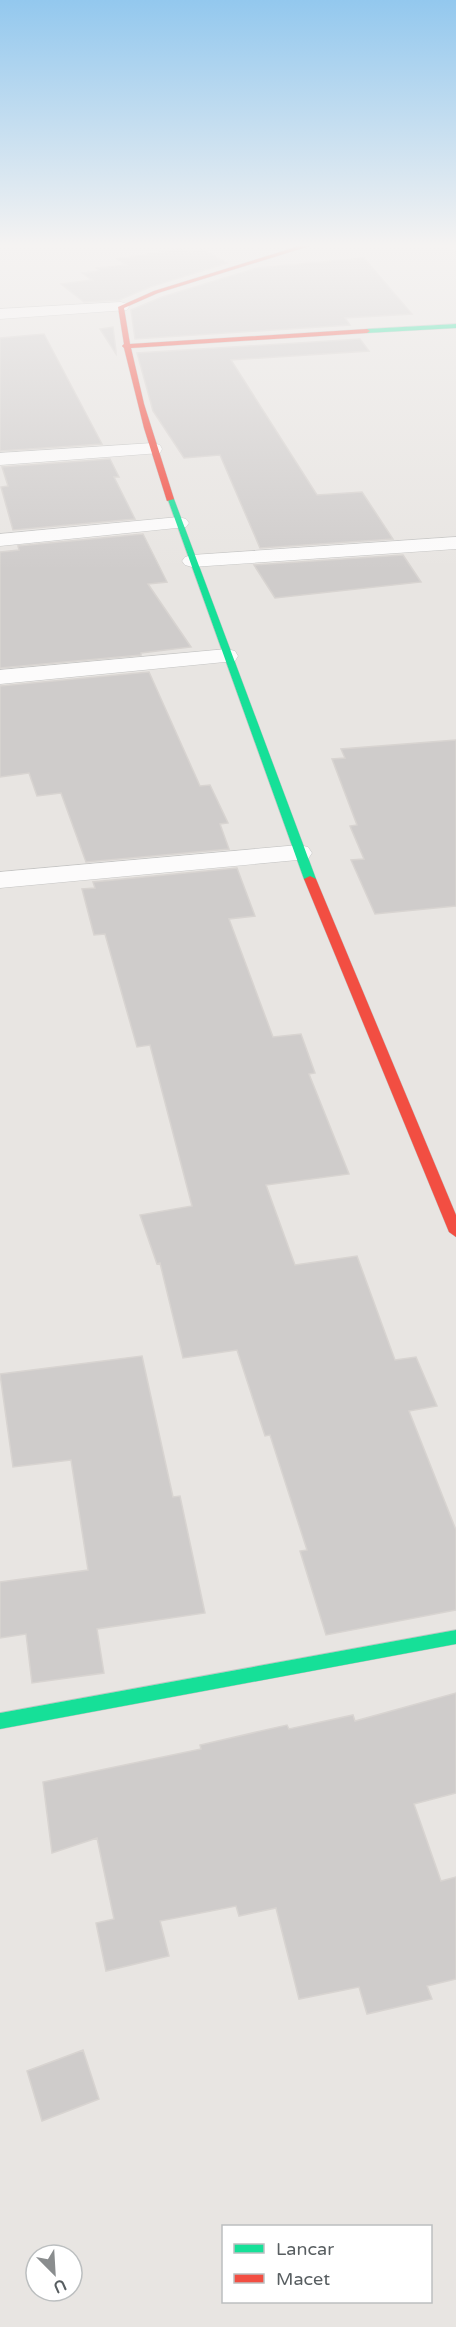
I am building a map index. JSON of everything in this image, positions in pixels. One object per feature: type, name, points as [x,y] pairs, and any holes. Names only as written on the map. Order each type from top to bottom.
[{"type":"street","points":[[127,353],[153,449],[299,853],[456,1232]]},
{"type":"street","points":[[0,459],[153,449]]},
{"type":"street","points":[[0,540],[179,523]]},
{"type":"street","points":[[192,561],[456,543]]},
{"type":"street","points":[[0,677],[227,656]]},
{"type":"street","points":[[0,880],[299,853]]},
{"type":"street","points":[[0,1721],[456,1637]]},
{"type":"building","points":[[0,353],[54,353],[102,444],[0,451]]},
{"type":"building","points":[[137,353],[345,353],[231,360],[317,495],[362,492],[393,539],[260,548],[220,455],[184,458],[153,411]]},
{"type":"building","points":[[110,459],[119,477],[114,477],[135,519],[13,530],[1,487],[8,486],[2,467]]},
{"type":"building","points":[[143,534],[167,582],[148,584],[191,647],[141,653],[141,655],[0,668],[0,552],[19,550],[18,546]]},
{"type":"building","points":[[403,555],[421,582],[275,598],[254,565]]},
{"type":"building","points":[[149,672],[200,786],[210,785],[228,823],[220,824],[229,849],[86,862],[61,793],[37,796],[29,773],[0,777],[0,686]]},
{"type":"building","points":[[456,740],[456,906],[375,914],[351,860],[364,859],[350,826],[357,825],[332,759],[345,758],[341,749]]},
{"type":"building","points":[[237,868],[255,916],[229,919],[273,1037],[301,1034],[315,1073],[309,1074],[349,1174],[266,1185],[295,1265],[357,1256],[395,1360],[416,1357],[437,1406],[409,1411],[456,1530],[456,1610],[326,1635],[300,1551],[307,1550],[270,1435],[265,1436],[237,1350],[183,1358],[160,1263],[157,1264],[140,1215],[192,1206],[150,1045],[137,1047],[105,934],[94,935],[82,889],[95,888],[93,882]]},
{"type":"building","points":[[142,1356],[173,1497],[180,1496],[205,1613],[97,1629],[104,1673],[32,1683],[26,1634],[0,1638],[0,1582],[88,1570],[71,1460],[13,1467],[0,1374]]},
{"type":"building","points":[[456,1693],[456,1793],[414,1804],[441,1881],[456,1877],[456,1979],[427,1986],[432,1999],[367,2014],[359,1987],[299,1999],[276,1908],[239,1916],[236,1906],[160,1921],[169,1956],[106,1971],[96,1923],[114,1919],[97,1838],[52,1853],[43,1782],[201,1749],[200,1745],[287,1725],[289,1729],[353,1715],[355,1721]]},
{"type":"building","points":[[83,2050],[99,2099],[42,2121],[27,2071]]},
{"type":"traffic: fast","points":[[170,499],[310,879]]},
{"type":"traffic: fast","points":[[0,1721],[456,1637]]},
{"type":"traffic: jam","points":[[129,353],[147,428],[170,499]]},
{"type":"traffic: jam","points":[[310,879],[456,1232]]}]
